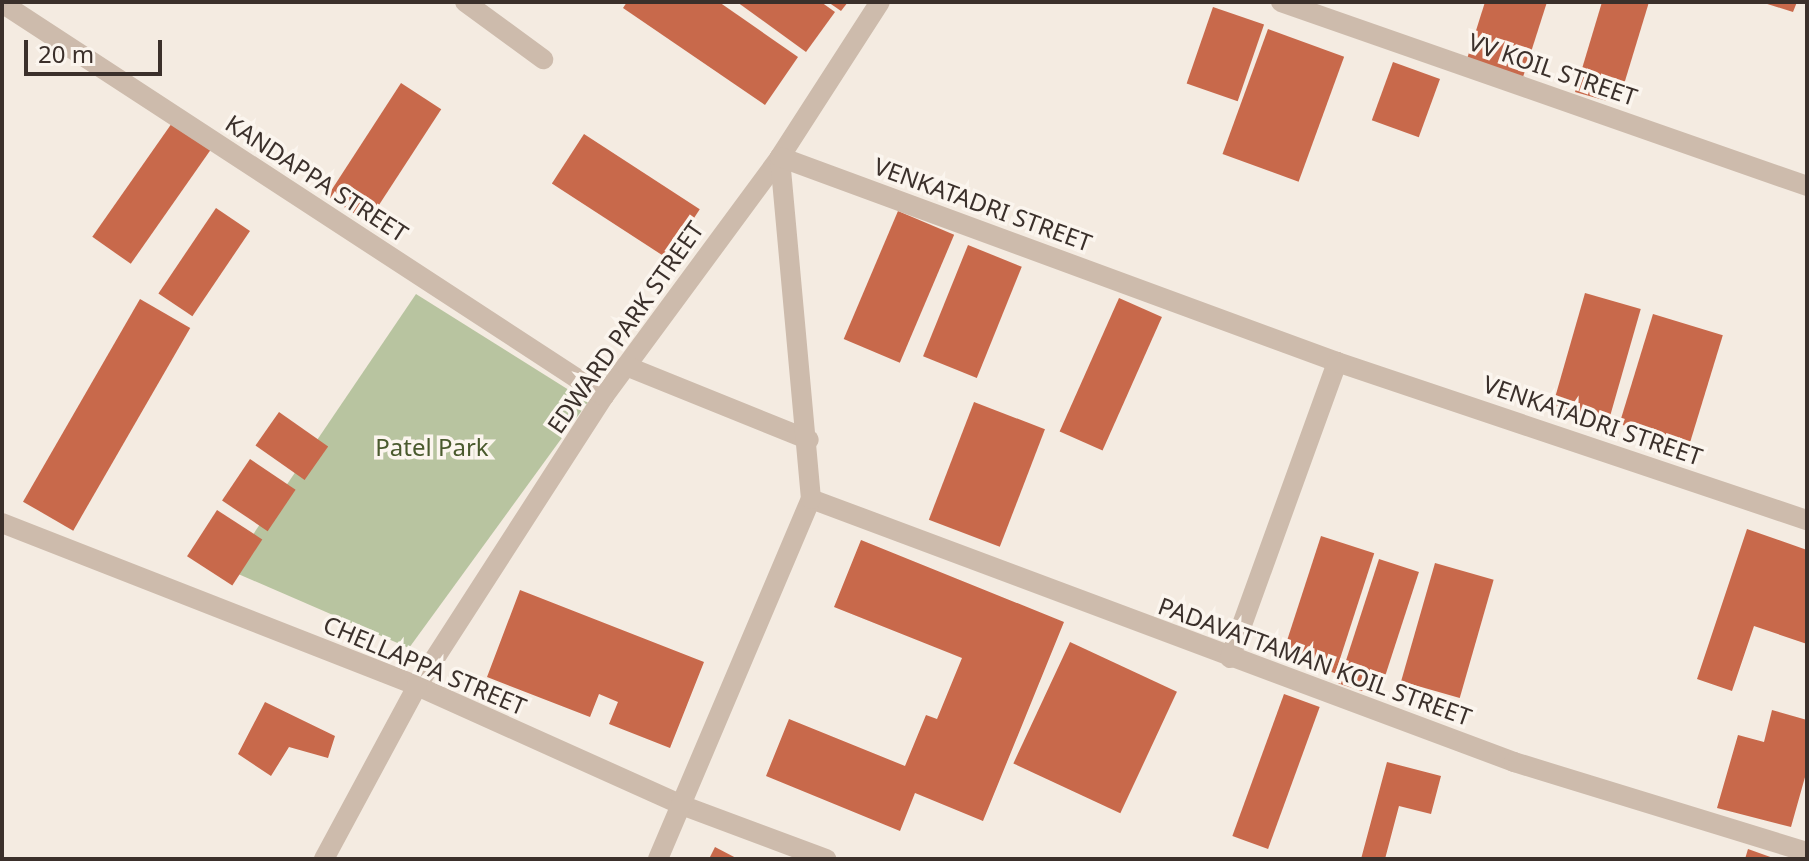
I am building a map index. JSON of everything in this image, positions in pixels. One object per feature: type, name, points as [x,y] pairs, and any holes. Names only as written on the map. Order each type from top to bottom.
[{"type":"street","points":[[465,2],[543,59]]},
{"type":"street","name":"EDWARD PARK STREET","points":[[324,859],[417,686],[604,396],[780,157],[880,2]]},
{"type":"street","name":"VV KOIL STREET","points":[[1281,2],[1807,186]]},
{"type":"street","name":"KANDAPPA STREET","points":[[2,3],[604,396]]},
{"type":"street","points":[[658,859],[684,806],[811,499],[809,440],[780,157]]},
{"type":"street","name":"VENKATADRI STREET","points":[[780,157],[1337,362],[1807,520]]},
{"type":"street","points":[[1230,658],[1337,362]]},
{"type":"street","points":[[626,366],[809,440]]},
{"type":"street","name":"PADAVATTAMAN KOIL STREET","points":[[811,499],[1514,762],[1807,852]]},
{"type":"street","name":"CHELLAPPA STREET","points":[[2,523],[417,686],[684,806],[826,859]]},
{"type":"green space","name":"Patel Park","points":[[416,294],[588,402],[409,648],[229,570]]},
{"type":"building","points":[[627,2],[719,2],[798,57],[765,105],[623,8]]},
{"type":"building","points":[[737,2],[821,2],[835,12],[806,52]]},
{"type":"building","points":[[828,2],[848,2],[841,11]]},
{"type":"building","points":[[1485,2],[1547,2],[1523,77],[1467,59]]},
{"type":"building","points":[[1602,2],[1649,2],[1618,104],[1575,92]]},
{"type":"building","points":[[1761,2],[1797,2],[1793,12]]},
{"type":"building","points":[[1213,7],[1264,25],[1238,101],[1187,84]]},
{"type":"building","points":[[1268,29],[1344,57],[1299,182],[1223,154]]},
{"type":"building","points":[[1393,62],[1440,79],[1419,137],[1372,120]]},
{"type":"building","points":[[401,83],[441,109],[368,222],[327,196]]},
{"type":"building","points":[[172,123],[211,150],[131,264],[92,237]]},
{"type":"building","points":[[584,134],[700,209],[668,259],[552,183]]},
{"type":"building","points":[[216,208],[250,231],[192,316],[158,293]]},
{"type":"building","points":[[898,211],[954,235],[900,363],[844,339]]},
{"type":"building","points":[[968,245],[1022,267],[977,378],[923,356]]},
{"type":"building","points":[[1585,293],[1641,309],[1609,421],[1553,405]]},
{"type":"building","points":[[1119,298],[1162,317],[1103,450],[1060,431]]},
{"type":"building","points":[[140,299],[190,328],[73,531],[23,502]]},
{"type":"building","points":[[1653,314],[1723,335],[1689,445],[1619,424]]},
{"type":"building","points":[[974,402],[1045,429],[1000,547],[929,520]]},
{"type":"building","points":[[279,412],[328,446],[305,480],[255,446]]},
{"type":"building","points":[[250,459],[296,490],[268,531],[222,500]]},
{"type":"building","points":[[217,510],[262,539],[232,586],[187,556]]},
{"type":"building","points":[[1747,529],[1807,550],[1807,644],[1754,626],[1732,691],[1697,679]]},
{"type":"building","points":[[1321,536],[1374,553],[1335,673],[1282,656]]},
{"type":"building","points":[[861,540],[1064,622],[983,821],[915,793],[900,831],[766,776],[789,719],[905,766],[926,715],[937,719],[962,658],[834,607]]},
{"type":"building","points":[[1379,559],[1419,572],[1378,697],[1339,684]]},
{"type":"building","points":[[1435,563],[1494,580],[1460,698],[1401,681]]},
{"type":"building","points":[[520,590],[704,662],[670,748],[609,724],[618,702],[599,694],[590,717],[487,677]]},
{"type":"building","points":[[1070,642],[1177,692],[1120,813],[1013,763]]},
{"type":"building","points":[[1284,694],[1320,707],[1268,849],[1232,836]]},
{"type":"building","points":[[265,702],[335,736],[328,758],[289,747],[271,776],[238,754]]},
{"type":"building","points":[[1772,710],[1807,720],[1807,770],[1791,827],[1717,808],[1738,735],[1764,742]]},
{"type":"building","points":[[1387,762],[1441,776],[1431,814],[1399,806],[1385,859],[1361,859]]},
{"type":"building","points":[[715,847],[738,859],[709,859]]},
{"type":"building","points":[[1748,849],[1776,859],[1745,859]]}]
